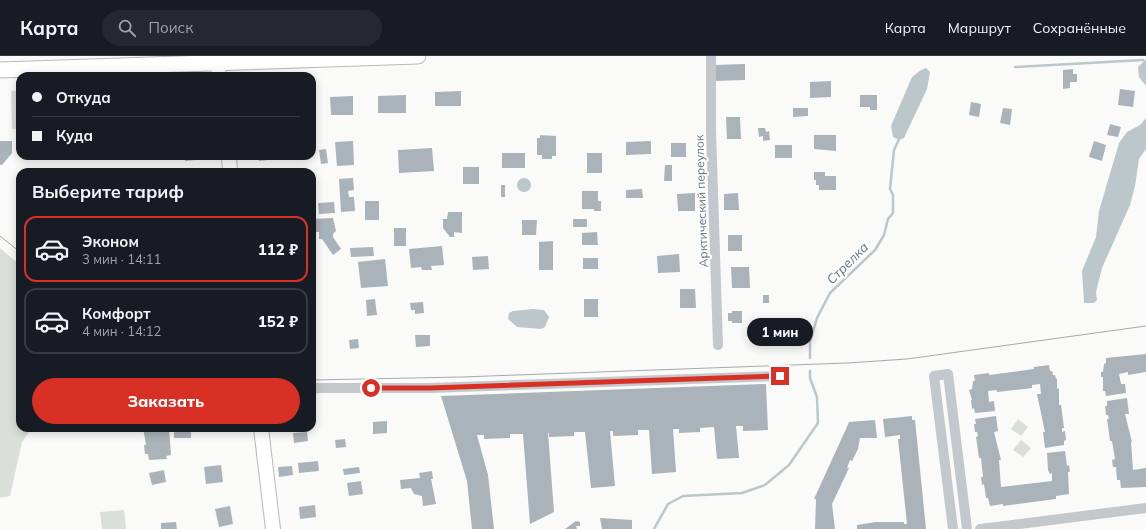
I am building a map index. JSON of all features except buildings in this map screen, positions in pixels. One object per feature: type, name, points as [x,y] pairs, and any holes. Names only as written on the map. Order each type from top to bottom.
[{"type":"main road","points":[[0,60],[127,56]]},
{"type":"main road","points":[[0,70],[218,65],[418,56]]},
{"type":"main road","points":[[262,432],[274,529]]},
{"type":"street","name":"Арктический переулок","points":[[711,56],[711,131],[718,345]]},
{"type":"street","points":[[953,529],[934,376],[948,374],[967,529]]},
{"type":"street","points":[[316,388],[430,388],[780,376]]},
{"type":"street","points":[[980,529],[1146,508]]},
{"type":"shaded area","points":[[1146,59],[1146,86],[1139,77],[1138,67]]},
{"type":"shaded area","points":[[926,68],[930,72],[927,89],[904,138],[899,140],[893,137],[891,126],[912,77]]},
{"type":"shaded area","points":[[16,90],[16,129],[12,129],[11,91]]},
{"type":"shaded area","points":[[1146,118],[1146,149],[1139,159],[1135,186],[1130,205],[1102,268],[1096,292],[1097,300],[1094,303],[1084,303],[1082,271],[1096,237],[1099,211],[1119,143],[1127,132],[1140,125]]},
{"type":"shaded area","points":[[521,178],[527,178],[531,182],[531,188],[527,192],[521,192],[517,188],[517,182]]},
{"type":"shaded area","points":[[0,248],[16,262],[16,432],[29,432],[22,442],[10,496],[0,498]]},
{"type":"shaded area","points":[[533,309],[544,310],[549,317],[545,327],[541,329],[517,327],[508,319],[509,313],[513,311]]},
{"type":"shaded area","points":[[1018,419],[1028,427],[1021,436],[1011,429]]},
{"type":"shaded area","points":[[1021,440],[1031,448],[1023,457],[1013,450]]},
{"type":"shaded area","points":[[124,510],[126,529],[102,529],[100,512]]},
{"type":"waterway","points":[[1015,67],[1143,60]]},
{"type":"waterway","name":"Стрелка","points":[[810,358],[810,342],[817,318],[830,293],[875,250],[884,235],[888,219],[893,213],[893,195],[890,189],[894,150],[900,137]]},
{"type":"waterway","points":[[654,529],[668,504],[683,496],[742,493],[765,485],[789,465],[818,423],[817,397],[810,378],[810,371]]},
{"type":"tram line","points":[[0,236],[16,249]]},
{"type":"tram line","points":[[316,380],[462,377],[847,363],[907,359],[1146,326]]},
{"type":"route","points":[[371,388],[430,388],[780,376]]}]
